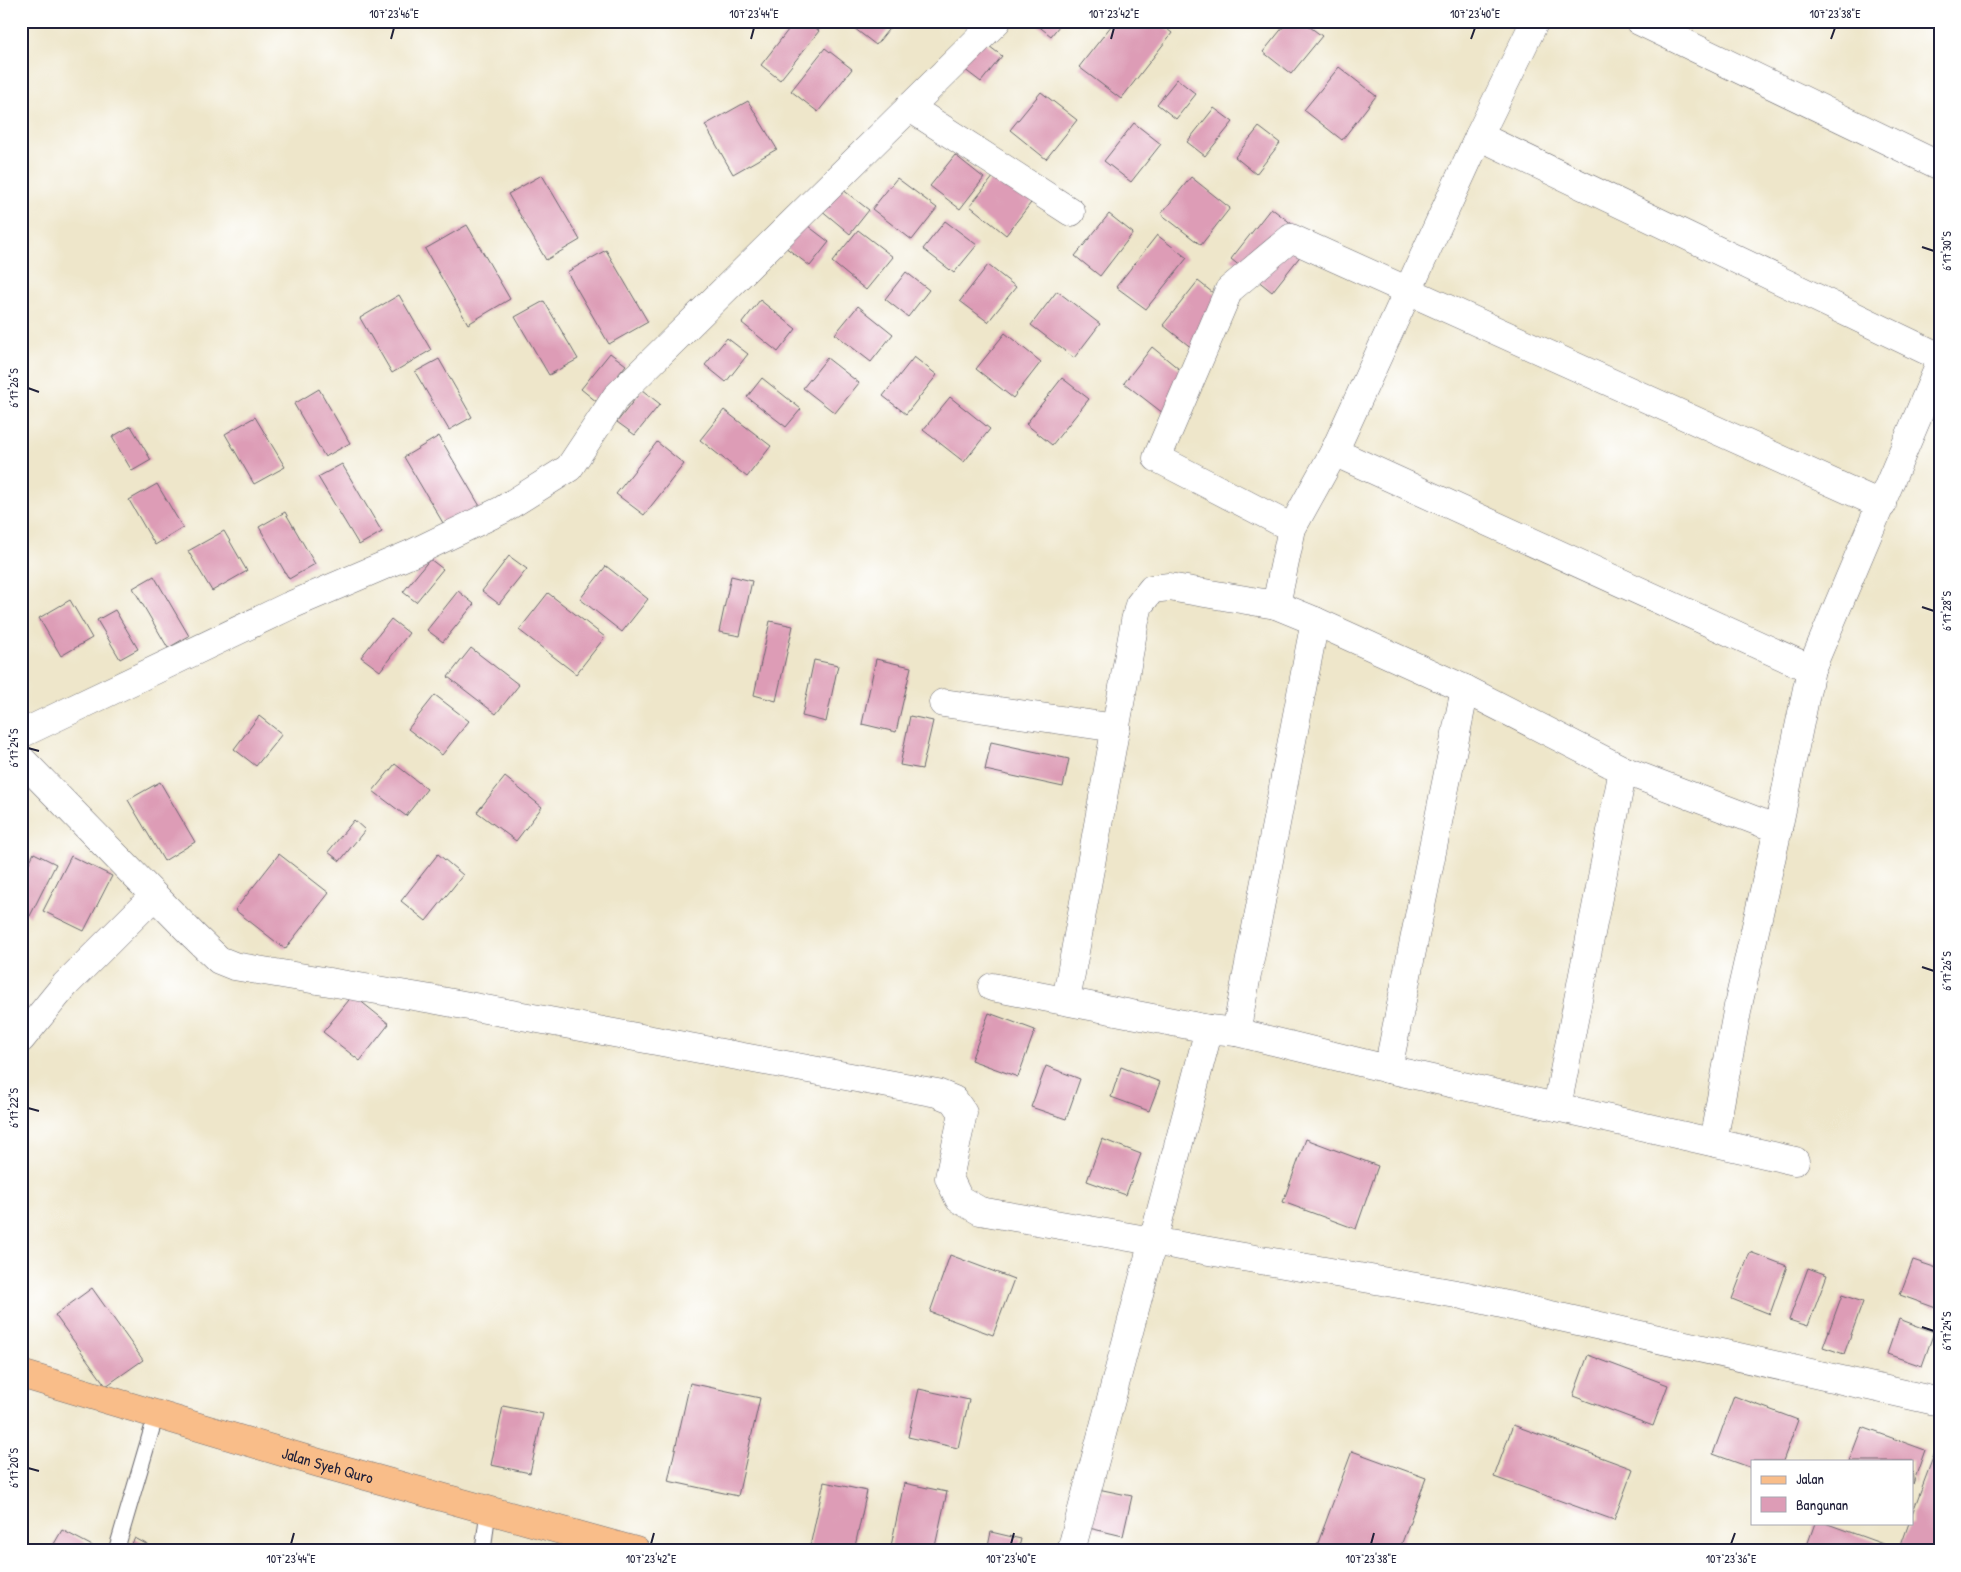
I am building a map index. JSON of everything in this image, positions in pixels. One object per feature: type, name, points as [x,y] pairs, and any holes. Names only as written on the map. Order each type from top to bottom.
[{"type":"main road","name":"Jalan Syeh Quro","points":[[21,1374],[319,1463],[636,1551]]},
{"type":"street","points":[[21,734],[280,610],[413,553],[502,510],[569,468],[616,397],[997,21]]},
{"type":"street","points":[[1276,605],[1292,528],[1334,452],[1479,136],[1535,21]]},
{"type":"street","points":[[1639,21],[1940,166]]},
{"type":"street","points":[[909,107],[1071,212]]},
{"type":"street","points":[[1479,136],[1940,357]]},
{"type":"street","points":[[1292,528],[1157,458],[1228,290],[1291,238],[1882,505]]},
{"type":"street","points":[[1714,1142],[1738,1001],[1778,829],[1811,669],[1882,505],[1940,364]]},
{"type":"street","points":[[1334,452],[1811,669]]},
{"type":"street","points":[[1066,1001],[1135,621],[1139,605],[1152,589],[1169,587],[1276,605],[1465,689],[1623,770],[1778,829]]},
{"type":"street","points":[[1236,1032],[1315,621]]},
{"type":"street","points":[[1388,1069],[1465,689]]},
{"type":"street","points":[[943,703],[1116,728]]},
{"type":"street","points":[[21,760],[154,896],[220,960],[234,966],[431,999],[937,1093],[954,1100],[963,1113],[949,1178],[959,1198],[980,1211],[1462,1295],[1940,1402]]},
{"type":"street","points":[[1557,1107],[1623,770]]},
{"type":"street","points":[[21,1039],[65,985],[154,896]]},
{"type":"street","points":[[992,987],[1209,1029],[1236,1032],[1388,1069],[1795,1161]]},
{"type":"street","points":[[1071,1551],[1209,1029]]},
{"type":"lane","points":[[116,1551],[156,1415]]},
{"type":"lane","points":[[483,1551],[488,1510]]},
{"type":"building","points":[[795,21],[807,21],[819,31],[780,80],[761,65]]},
{"type":"building","points":[[860,21],[895,21],[876,45],[854,28]]},
{"type":"building","points":[[1032,21],[1063,21],[1051,36]]},
{"type":"building","points":[[1115,21],[1157,21],[1172,33],[1121,99],[1079,67]]},
{"type":"building","points":[[1288,21],[1302,21],[1322,36],[1291,74],[1263,52]]},
{"type":"building","points":[[972,33],[1002,56],[981,82],[951,59]]},
{"type":"building","points":[[825,48],[852,69],[818,112],[791,91]]},
{"type":"building","points":[[1339,67],[1376,96],[1342,140],[1304,110]]},
{"type":"building","points":[[1177,79],[1196,94],[1176,119],[1157,104]]},
{"type":"building","points":[[1041,92],[1077,120],[1046,159],[1010,130]]},
{"type":"building","points":[[748,101],[777,149],[733,174],[705,125]]},
{"type":"building","points":[[1214,108],[1233,122],[1205,156],[1187,142]]},
{"type":"building","points":[[1134,123],[1161,144],[1131,182],[1104,161]]},
{"type":"building","points":[[1259,127],[1280,143],[1256,174],[1235,157]]},
{"type":"building","points":[[955,155],[984,178],[960,209],[930,186]]},
{"type":"building","points":[[998,171],[1034,199],[1006,235],[970,206]]},
{"type":"building","points":[[542,175],[580,240],[546,260],[508,194]]},
{"type":"building","points":[[1191,177],[1230,208],[1201,245],[1161,214]]},
{"type":"building","points":[[897,178],[937,208],[912,240],[872,209]]},
{"type":"building","points":[[838,186],[869,210],[850,234],[820,209]]},
{"type":"building","points":[[1271,208],[1313,240],[1272,292],[1231,259]]},
{"type":"building","points":[[1109,214],[1133,233],[1100,276],[1075,256]]},
{"type":"building","points":[[795,216],[829,242],[810,266],[776,240]]},
{"type":"building","points":[[945,221],[977,245],[954,273],[923,249]]},
{"type":"building","points":[[467,225],[510,299],[468,324],[425,249]]},
{"type":"building","points":[[858,230],[893,257],[866,290],[832,262]]},
{"type":"building","points":[[1157,235],[1187,258],[1146,309],[1116,287]]},
{"type":"building","points":[[606,250],[648,322],[609,344],[567,272]]},
{"type":"building","points":[[988,265],[1016,287],[988,322],[960,301]]},
{"type":"building","points":[[906,272],[929,290],[908,317],[885,299]]},
{"type":"building","points":[[1198,281],[1233,309],[1198,353],[1163,325]]},
{"type":"building","points":[[1057,291],[1100,324],[1074,358],[1031,325]]},
{"type":"building","points":[[399,295],[431,350],[392,373],[360,318]]},
{"type":"building","points":[[760,300],[796,329],[778,352],[742,323]]},
{"type":"building","points":[[544,301],[578,359],[549,375],[515,317]]},
{"type":"building","points":[[858,306],[893,334],[871,362],[835,334]]},
{"type":"building","points":[[1005,333],[1041,362],[1013,398],[976,369]]},
{"type":"building","points":[[727,338],[748,354],[726,382],[705,365]]},
{"type":"building","points":[[1152,347],[1195,382],[1168,417],[1124,383]]},
{"type":"building","points":[[610,353],[626,365],[597,402],[581,389]]},
{"type":"building","points":[[914,357],[937,375],[906,414],[883,396]]},
{"type":"building","points":[[827,358],[859,383],[835,413],[803,388]]},
{"type":"building","points":[[439,359],[472,417],[449,430],[415,372]]},
{"type":"building","points":[[762,378],[801,409],[786,427],[747,397]]},
{"type":"building","points":[[1062,378],[1089,399],[1052,445],[1026,424]]},
{"type":"building","points":[[319,389],[350,443],[325,457],[294,404]]},
{"type":"building","points":[[642,390],[660,404],[635,435],[617,422]]},
{"type":"building","points":[[950,397],[990,429],[964,462],[923,430]]},
{"type":"building","points":[[724,410],[771,446],[747,477],[700,440]]},
{"type":"building","points":[[255,417],[285,467],[254,484],[225,434]]},
{"type":"building","points":[[131,426],[151,460],[132,471],[112,437]]},
{"type":"building","points":[[439,436],[481,508],[446,528],[404,457]]},
{"type":"building","points":[[657,442],[684,464],[644,515],[616,494]]},
{"type":"building","points":[[342,464],[382,532],[359,545],[318,477]]},
{"type":"building","points":[[157,484],[183,528],[155,545],[129,500]]},
{"type":"building","points":[[285,512],[315,564],[289,579],[259,527]]},
{"type":"building","points":[[224,531],[247,571],[212,591],[188,551]]},
{"type":"building","points":[[509,556],[527,569],[499,604],[482,591]]},
{"type":"building","points":[[430,559],[443,569],[416,602],[403,592]]},
{"type":"building","points":[[606,566],[648,599],[622,632],[580,599]]},
{"type":"building","points":[[154,576],[189,636],[168,648],[133,588]]},
{"type":"building","points":[[731,576],[752,581],[740,636],[719,632]]},
{"type":"building","points":[[458,591],[474,604],[443,642],[427,630]]},
{"type":"building","points":[[548,593],[605,637],[576,674],[519,630]]},
{"type":"building","points":[[70,600],[92,638],[61,656],[39,618]]},
{"type":"building","points":[[115,610],[138,649],[120,659],[97,620]]},
{"type":"building","points":[[391,619],[409,633],[380,671],[361,657]]},
{"type":"building","points":[[770,621],[793,626],[776,701],[754,695]]},
{"type":"building","points":[[471,648],[519,685],[496,714],[448,677]]},
{"type":"building","points":[[876,659],[911,667],[896,732],[862,724]]},
{"type":"building","points":[[814,660],[838,665],[826,722],[802,716]]},
{"type":"building","points":[[435,695],[469,721],[442,755],[408,729]]},
{"type":"building","points":[[259,716],[282,734],[256,766],[234,749]]},
{"type":"building","points":[[910,716],[933,721],[922,769],[900,765]]},
{"type":"building","points":[[991,742],[1069,759],[1063,787],[985,770]]},
{"type":"building","points":[[395,764],[427,789],[406,816],[373,791]]},
{"type":"building","points":[[505,777],[542,807],[516,841],[477,812]]},
{"type":"building","points":[[160,782],[195,842],[164,861],[128,800]]},
{"type":"building","points":[[354,820],[365,830],[340,861],[328,852]]},
{"type":"building","points":[[34,853],[56,864],[30,916],[21,911],[21,878]]},
{"type":"building","points":[[279,854],[329,893],[285,949],[235,910]]},
{"type":"building","points":[[438,854],[463,875],[426,921],[401,901]]},
{"type":"building","points":[[71,856],[112,876],[84,931],[43,911]]},
{"type":"building","points":[[353,995],[389,1024],[360,1061],[323,1032]]},
{"type":"building","points":[[989,1013],[1035,1030],[1018,1077],[971,1060]]},
{"type":"building","points":[[1046,1066],[1080,1079],[1066,1119],[1031,1107]]},
{"type":"building","points":[[1121,1067],[1160,1082],[1149,1111],[1111,1097]]},
{"type":"building","points":[[1102,1139],[1141,1154],[1126,1195],[1087,1181]]},
{"type":"building","points":[[1306,1139],[1378,1166],[1356,1229],[1283,1202]]},
{"type":"building","points":[[1750,1252],[1787,1266],[1770,1314],[1732,1299]]},
{"type":"building","points":[[950,1255],[1014,1279],[993,1335],[930,1312]]},
{"type":"building","points":[[1913,1260],[1940,1269],[1940,1297],[1936,1308],[1900,1295]]},
{"type":"building","points":[[1808,1268],[1827,1275],[1808,1326],[1789,1320]]},
{"type":"building","points":[[92,1288],[143,1360],[106,1386],[55,1315]]},
{"type":"building","points":[[1842,1295],[1863,1302],[1844,1354],[1823,1347]]},
{"type":"building","points":[[1899,1319],[1934,1332],[1922,1366],[1887,1354]]},
{"type":"building","points":[[1588,1355],[1668,1385],[1653,1426],[1573,1396]]},
{"type":"building","points":[[690,1383],[760,1398],[738,1496],[668,1481]]},
{"type":"building","points":[[919,1389],[969,1400],[958,1448],[908,1437]]},
{"type":"building","points":[[1734,1396],[1798,1420],[1783,1460],[1751,1460],[1751,1468],[1713,1454]]},
{"type":"building","points":[[503,1406],[543,1414],[530,1473],[491,1465]]},
{"type":"building","points":[[1513,1425],[1633,1469],[1614,1520],[1494,1477]]},
{"type":"building","points":[[1862,1427],[1925,1450],[1914,1481],[1914,1460],[1849,1460]]},
{"type":"building","points":[[1940,1439],[1940,1551],[1899,1551],[1909,1524],[1914,1524],[1914,1509]]},
{"type":"building","points":[[1352,1451],[1426,1478],[1399,1551],[1315,1551]]},
{"type":"building","points":[[824,1482],[867,1491],[854,1551],[809,1551]]},
{"type":"building","points":[[904,1483],[947,1492],[934,1551],[890,1551]]},
{"type":"building","points":[[1098,1489],[1132,1496],[1123,1536],[1089,1528]]},
{"type":"building","points":[[1815,1524],[1828,1524],[1883,1544],[1880,1551],[1805,1551]]},
{"type":"building","points":[[62,1530],[102,1551],[50,1551]]},
{"type":"building","points":[[991,1532],[1021,1539],[1018,1551],[987,1551]]},
{"type":"building","points":[[135,1538],[159,1551],[128,1551]]}]
